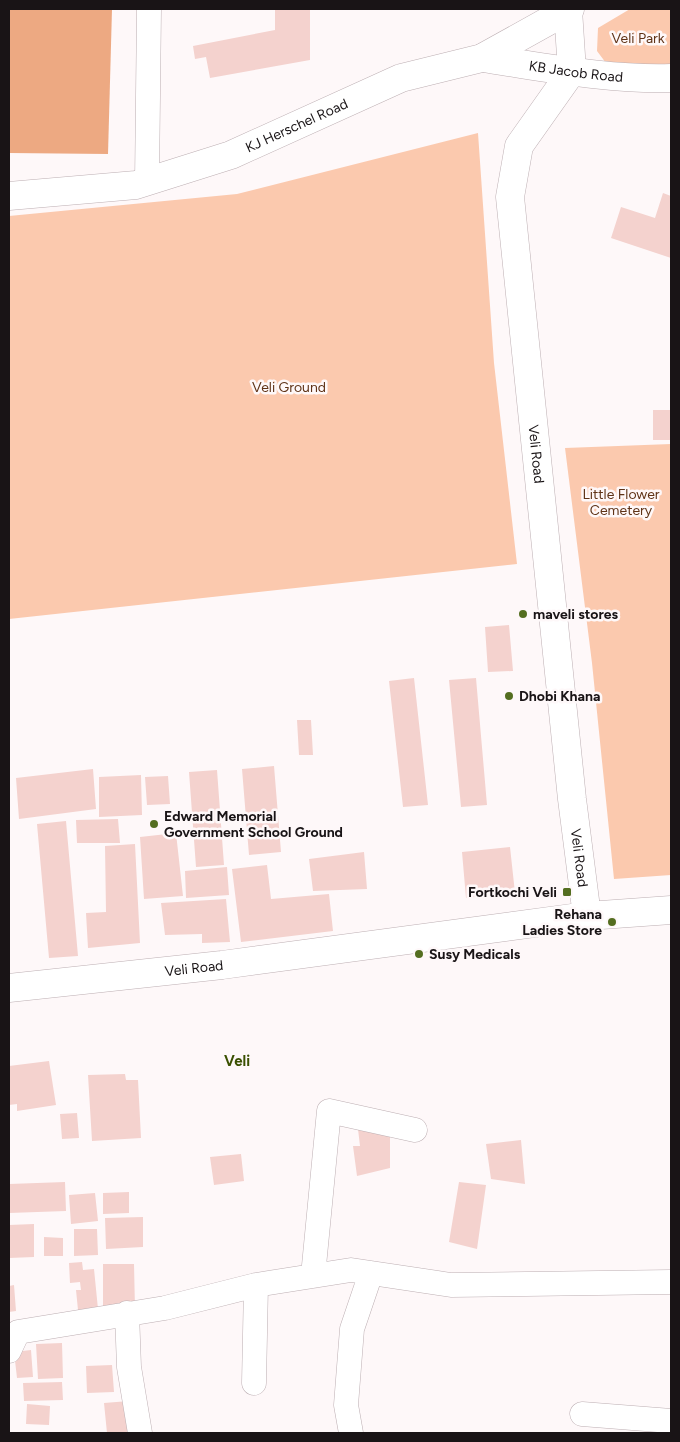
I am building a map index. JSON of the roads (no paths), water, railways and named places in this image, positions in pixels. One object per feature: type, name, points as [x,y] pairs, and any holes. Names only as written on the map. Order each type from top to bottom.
[{"type":"main road","name":"KJ Herschel Road","points":[[9,196],[147,182],[231,156],[401,78],[482,58],[569,9]]},
{"type":"main road","points":[[569,9],[572,71]]},
{"type":"main road","name":"KB Jacob Road","points":[[482,58],[572,71],[671,78]]},
{"type":"main road","name":"Veli Road","points":[[572,71],[519,146],[510,197],[572,799],[587,916]]},
{"type":"main road","name":"Veli Road","points":[[9,988],[222,965],[587,916],[671,910]]},
{"type":"street","points":[[147,182],[149,9]]},
{"type":"street","points":[[313,1276],[329,1111],[416,1130]]},
{"type":"street","points":[[12,1336],[165,1308],[256,1285],[351,1270],[451,1285],[671,1282]]},
{"type":"street","points":[[351,1433],[346,1405],[352,1329],[371,1273]]},
{"type":"street","points":[[254,1383],[256,1285]]},
{"type":"street","points":[[127,1314],[129,1367],[140,1433]]},
{"type":"street","points":[[582,1414],[671,1421]]},
{"type":"place","name":"maveli stores","points":[[523,614]]},
{"type":"place","name":"Dhobi Khana","points":[[509,696]]},
{"type":"place","name":"Edward Memorial Government School Ground","points":[[154,824]]},
{"type":"place","name":"Fortkochi Veli","points":[[567,892]]},
{"type":"place","name":"Rehana Ladies Store","points":[[612,922]]},
{"type":"place","name":"Susy Medicals","points":[[419,954]]},
{"type":"district","name":"Veli","points":[[237,1061]]},
{"type":"park label","name":"Veli Park","points":[[638,38]]},
{"type":"park label","name":"Veli Ground","points":[[289,387]]},
{"type":"park label","name":"Little Flower Cemetery","points":[[621,502]]}]
